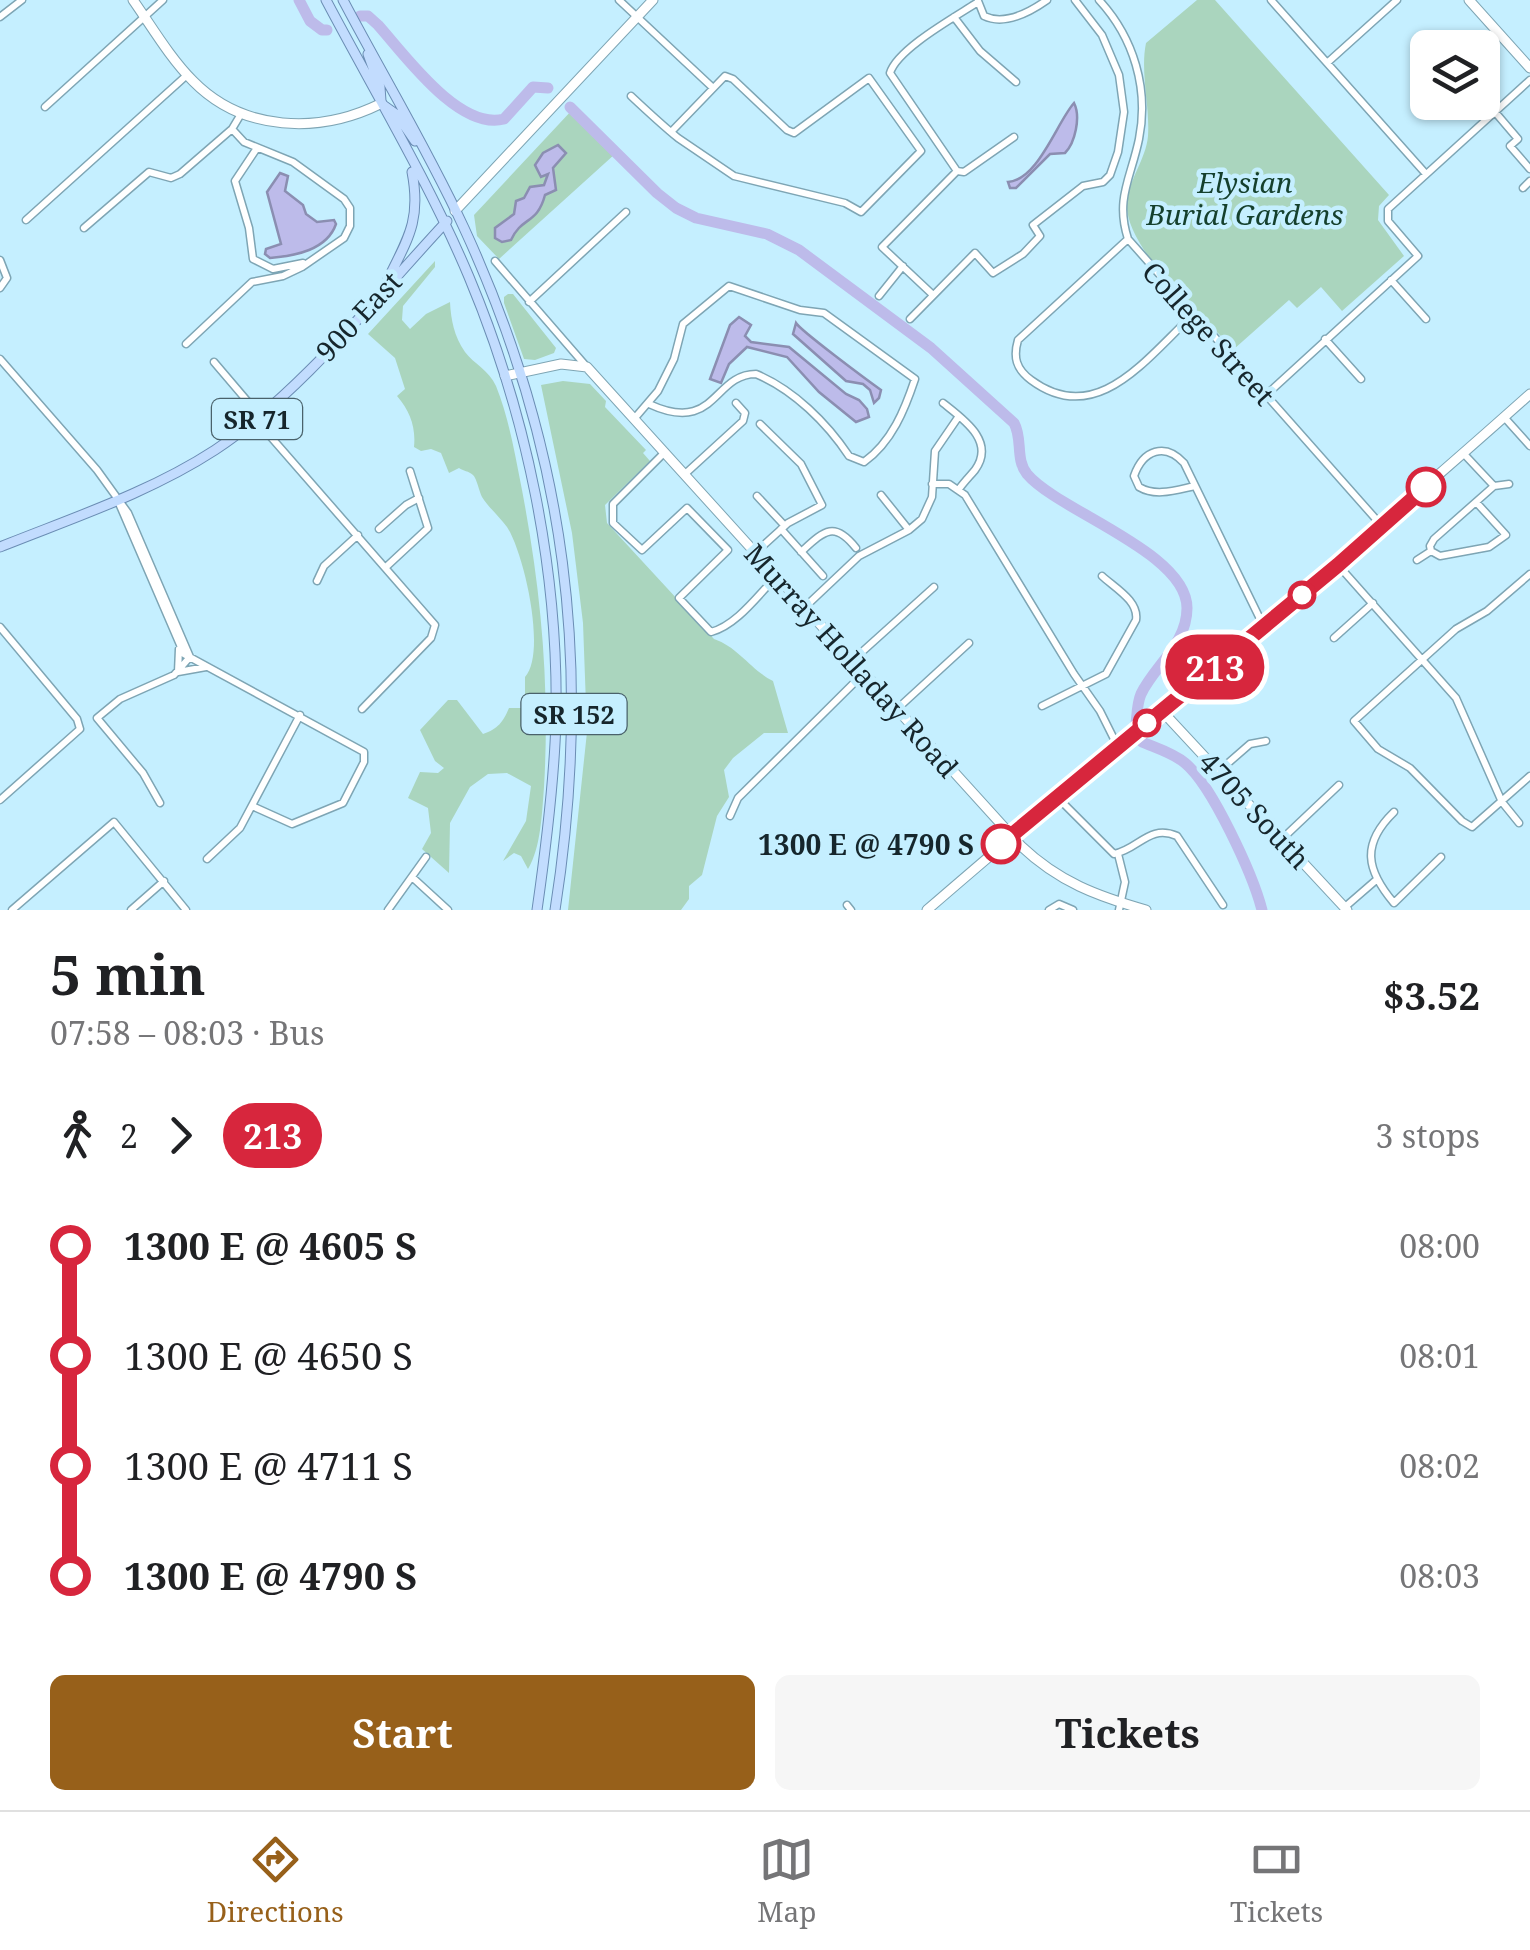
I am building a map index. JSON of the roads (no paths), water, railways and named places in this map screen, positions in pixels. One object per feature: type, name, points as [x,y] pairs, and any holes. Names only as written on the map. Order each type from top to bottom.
[{"type":"main road","points":[[133,0],[187,75],[240,114],[273,123],[303,124],[347,117],[380,104],[392,110],[426,154]]},
{"type":"main road","name":"SR 71","points":[[326,0],[410,159],[417,197],[416,217],[382,290]]},
{"type":"main road","points":[[343,0],[455,211]]},
{"type":"main road","name":"900 East","points":[[0,547],[118,500],[197,461],[258,418],[653,0]]},
{"type":"main road","points":[[1469,0],[1530,68]]},
{"type":"main road","points":[[367,45],[370,66],[380,87],[380,104]]},
{"type":"main road","points":[[410,159],[444,223]]},
{"type":"main road","name":"SR 152","points":[[455,211],[520,372],[548,474],[571,631],[572,772],[555,910]]},
{"type":"main road","name":"SR 152","points":[[444,223],[506,376],[534,491],[555,676],[552,790],[537,910]]},
{"type":"main road","points":[[506,376],[561,364],[587,366]]},
{"type":"main road","name":"Murray Holladay Road","points":[[587,366],[1011,836],[1040,864],[1080,889],[1120,906],[1146,910]]},
{"type":"main road","points":[[926,910],[1338,565],[1530,394]]},
{"type":"main road","name":"4705 South","points":[[1162,711],[1346,908]]},
{"type":"street","points":[[0,17],[22,0]]},
{"type":"street","points":[[46,107],[163,0]]},
{"type":"street","points":[[620,0],[712,87]]},
{"type":"street","points":[[1014,137],[964,172],[958,171],[890,73],[894,63],[978,1],[984,16],[1003,20],[1024,14],[1047,0]]},
{"type":"street","points":[[910,319],[975,254],[993,273],[1040,236],[1033,226],[1083,186],[1103,182],[1110,175],[1122,128],[1123,92],[1109,48],[1076,0]]},
{"type":"street","name":"College Street","points":[[1099,0],[1128,44],[1142,88],[1140,137],[1122,202],[1128,240],[1382,526]]},
{"type":"street","points":[[1271,0],[1426,174]]},
{"type":"street","points":[[1327,63],[1397,0]]},
{"type":"street","points":[[954,17],[980,51],[1016,82]]},
{"type":"street","points":[[26,220],[187,75]]},
{"type":"street","points":[[631,96],[672,132],[734,176],[845,203],[861,212],[921,151],[869,78],[794,132],[786,130],[729,77],[720,78],[672,132]]},
{"type":"street","points":[[1500,107],[1530,80]]},
{"type":"street","points":[[84,228],[148,172],[171,178],[180,174],[232,129],[240,114]]},
{"type":"street","points":[[1500,118],[1518,138],[1510,146],[1530,169]]},
{"type":"street","points":[[1265,396],[1418,256],[1386,215],[1394,202],[1485,120]]},
{"type":"street","points":[[186,344],[252,282],[282,276],[306,263],[344,238],[350,226],[349,204],[293,162],[244,142],[232,129]]},
{"type":"street","points":[[257,148],[235,181],[250,228],[253,259],[273,269],[306,263]]},
{"type":"street","points":[[932,294],[882,247],[958,171]]},
{"type":"street","points":[[1523,188],[1530,181]]},
{"type":"street","points":[[529,302],[626,212]]},
{"type":"street","points":[[1128,240],[1018,340],[1016,364],[1041,387],[1071,398],[1101,394],[1193,315]]},
{"type":"street","points":[[0,260],[6,275],[0,288]]},
{"type":"street","name":"Murray Holladay Road","points":[[495,262],[587,366]]},
{"type":"street","points":[[879,296],[903,266]]},
{"type":"street","points":[[1391,280],[1426,318]]},
{"type":"street","points":[[634,418],[649,404],[674,359],[683,324],[729,286],[800,310],[824,313],[916,379],[896,425],[864,462],[849,456],[840,438],[787,392],[756,374],[739,378],[695,412],[649,404]]},
{"type":"street","points":[[1324,338],[1361,379]]},
{"type":"street","points":[[0,359],[97,470],[128,513],[190,656]]},
{"type":"street","points":[[214,362],[436,625],[432,638],[362,709]]},
{"type":"street","points":[[685,474],[743,421],[745,413],[736,403]]},
{"type":"street","points":[[943,403],[976,432],[982,452],[977,467],[959,489]]},
{"type":"street","points":[[804,607],[866,552],[910,530],[925,513],[935,451],[959,416]]},
{"type":"street","points":[[1504,418],[1530,446]]},
{"type":"street","points":[[756,553],[800,514],[822,505],[801,464],[760,424]]},
{"type":"street","points":[[1195,486],[1149,492],[1139,487],[1134,476],[1146,455],[1158,450],[1170,451],[1184,462],[1264,626]]},
{"type":"street","points":[[665,452],[613,504],[612,523],[642,550],[687,508],[728,550],[679,598],[712,632],[731,622],[777,576]]},
{"type":"street","points":[[1464,454],[1494,486]]},
{"type":"street","points":[[386,567],[428,528],[410,471]]},
{"type":"street","points":[[932,484],[949,484],[959,489],[973,506],[1100,711],[1118,747]]},
{"type":"street","points":[[1476,502],[1506,535],[1488,547],[1440,556],[1432,550],[1431,543],[1476,502],[1494,486],[1509,484]]},
{"type":"street","points":[[881,494],[910,530]]},
{"type":"street","points":[[757,496],[823,576]]},
{"type":"street","points":[[379,530],[419,498]]},
{"type":"street","points":[[118,500],[179,648],[178,672]]},
{"type":"street","points":[[802,552],[823,533],[836,530],[856,548]]},
{"type":"street","points":[[316,582],[326,564],[358,535]]},
{"type":"street","points":[[1417,560],[1432,550]]},
{"type":"street","points":[[1338,565],[1462,708],[1502,802],[1519,823]]},
{"type":"street","points":[[1530,574],[1487,611],[1456,629],[1354,721],[1378,749],[1410,768],[1472,827],[1530,776]]},
{"type":"street","points":[[1042,706],[1068,691],[1083,688],[1109,670],[1138,613],[1102,576]]},
{"type":"street","points":[[853,661],[934,587]]},
{"type":"street","points":[[1334,638],[1373,603]]},
{"type":"street","points":[[0,627],[77,720],[80,729],[0,800]]},
{"type":"street","points":[[897,709],[968,644]]},
{"type":"street","points":[[179,648],[365,754],[343,802],[332,808],[292,824],[252,806]]},
{"type":"street","points":[[178,672],[190,656]]},
{"type":"street","points":[[160,802],[143,774],[97,718],[120,698],[178,672],[207,666]]},
{"type":"street","points":[[730,816],[738,798],[864,673]]},
{"type":"street","points":[[207,859],[237,832],[300,716]]},
{"type":"street","points":[[1219,771],[1250,744],[1266,740]]},
{"type":"street","points":[[1282,839],[1339,785]]},
{"type":"street","points":[[1057,798],[1108,851],[1118,854],[1147,835],[1173,833],[1223,905]]},
{"type":"street","points":[[1394,812],[1377,828],[1372,839],[1375,880],[1394,902],[1440,857]]},
{"type":"street","points":[[12,910],[114,822],[186,910]]},
{"type":"street","points":[[1118,854],[1124,882],[1120,906]]},
{"type":"street","points":[[388,910],[426,857]]},
{"type":"street","points":[[412,877],[448,910]]},
{"type":"street","points":[[1346,908],[1375,880]]},
{"type":"street","points":[[131,910],[164,881]]},
{"type":"street","points":[[1050,910],[1059,904],[1070,908]]},
{"type":"water","points":[[1074,103],[1077,122],[1069,149],[1050,154],[1016,188],[1010,188],[1008,182],[1019,179],[1038,161]]},
{"type":"water","points":[[558,145],[566,153],[553,168],[556,190],[545,195],[538,211],[511,240],[502,242],[495,238],[495,228],[514,214],[516,201],[524,198],[530,187],[544,185],[548,174],[541,177],[535,165],[543,153]]},
{"type":"water","points":[[280,173],[288,176],[285,191],[303,205],[306,214],[317,222],[334,220],[336,224],[318,246],[270,258],[266,249],[281,244],[267,192]]},
{"type":"water","points":[[739,317],[751,325],[745,336],[751,342],[789,347],[846,394],[859,400],[869,417],[856,422],[819,392],[787,357],[747,347],[729,364],[721,383],[710,379],[730,325]]},
{"type":"water","points":[[796,323],[881,390],[879,398],[874,403],[870,390],[863,384],[846,381],[793,334]]},
{"type":"waterway","points":[[299,0],[310,21],[327,30]]},
{"type":"waterway","points":[[360,16],[368,16],[378,25],[417,71],[451,102],[487,120],[504,119],[533,87],[548,88]]},
{"type":"waterway","points":[[570,107],[676,208],[696,218],[767,234],[799,250],[931,348],[1014,423],[1027,474],[1065,503],[1145,551],[1166,569],[1181,588],[1186,621],[1176,643],[1141,694],[1136,725]]},
{"type":"waterway","points":[[1142,742],[1175,756],[1196,774],[1230,832],[1262,910]]},
{"type":"place","name":"1300 E @ 4790 S","points":[[1001,844]]},
{"type":"park label","name":"Elysian Burial Gardens","points":[[1245,198]]}]
